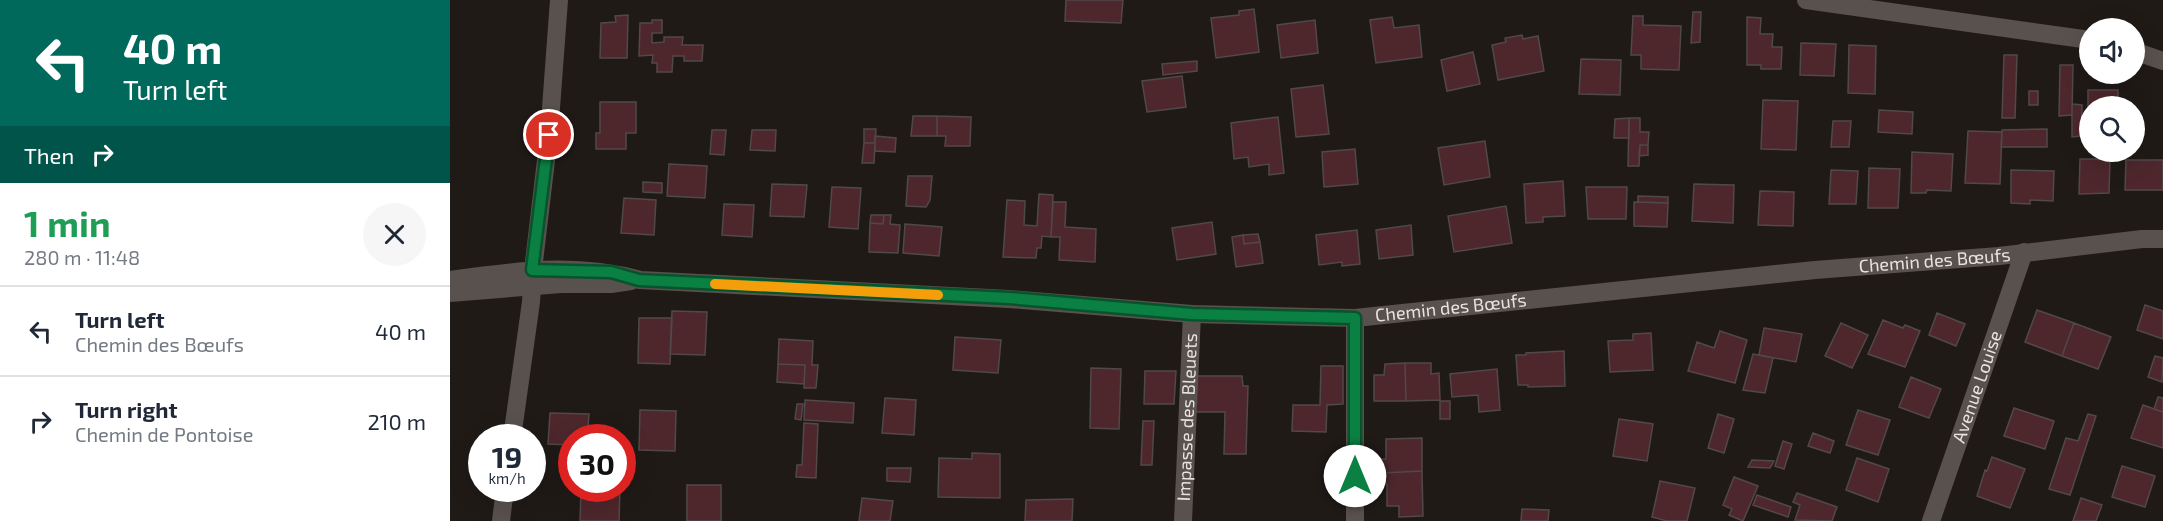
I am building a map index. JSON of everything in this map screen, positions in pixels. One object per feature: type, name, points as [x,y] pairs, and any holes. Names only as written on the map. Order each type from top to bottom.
[{"type":"street","points":[[514,424],[549,135],[559,0]]},
{"type":"street","points":[[1806,0],[2079,38]]},
{"type":"street","points":[[2145,55],[2163,61]]},
{"type":"street","name":"Chemin des Bœufs","points":[[532,278],[561,284],[611,285],[639,280],[1009,298],[1192,314],[1355,318],[1815,270],[1999,256],[2142,239],[2163,239]]},
{"type":"street","name":"Avenue Louise","points":[[1931,521],[2024,252]]},
{"type":"street","points":[[450,280],[532,278]]},
{"type":"street","points":[[450,292],[532,278]]},
{"type":"street","name":"Impasse des Bleuets","points":[[1183,521],[1192,314]]},
{"type":"street","points":[[1355,318],[1355,521]]},
{"type":"street","points":[[501,521],[503,502]]},
{"type":"building","points":[[1066,0],[1123,0],[1121,23],[1065,21]]},
{"type":"building","points":[[1254,9],[1259,52],[1216,58],[1211,18],[1239,15],[1239,11]]},
{"type":"building","points":[[1693,12],[1701,12],[1700,42],[1691,43]]},
{"type":"building","points":[[628,15],[627,58],[600,58],[601,23],[616,22],[615,16]]},
{"type":"building","points":[[1633,16],[1643,16],[1643,25],[1681,26],[1679,70],[1641,69],[1641,55],[1631,55]]},
{"type":"building","points":[[1392,17],[1394,28],[1419,25],[1422,57],[1376,63],[1370,20]]},
{"type":"building","points":[[1747,17],[1761,18],[1760,34],[1773,34],[1772,47],[1782,47],[1781,69],[1761,69],[1761,65],[1747,65]]},
{"type":"building","points":[[652,20],[662,20],[662,33],[652,33],[652,43],[664,42],[664,37],[683,37],[682,45],[703,45],[702,61],[684,61],[684,56],[673,56],[672,72],[657,72],[657,63],[652,63],[653,55],[639,56],[640,23],[652,23]]},
{"type":"building","points":[[1315,20],[1318,53],[1281,58],[1277,25]]},
{"type":"building","points":[[1522,35],[1523,39],[1538,36],[1544,71],[1498,80],[1492,45],[1506,42],[1505,38]]},
{"type":"building","points":[[1801,43],[1836,44],[1834,76],[1800,75]]},
{"type":"building","points":[[1849,45],[1876,46],[1875,94],[1848,93]]},
{"type":"building","points":[[1473,52],[1480,84],[1447,91],[1441,60]]},
{"type":"building","points":[[2004,55],[2017,55],[2015,118],[2002,118]]},
{"type":"building","points":[[1581,59],[1621,60],[1620,95],[1579,94]]},
{"type":"building","points":[[1197,61],[1197,71],[1163,75],[1162,64]]},
{"type":"building","points":[[2060,65],[2073,65],[2072,115],[2059,116]]},
{"type":"building","points":[[1182,76],[1186,107],[1147,112],[1142,81]]},
{"type":"building","points":[[1323,85],[1329,134],[1296,137],[1291,89]]},
{"type":"building","points":[[2088,90],[2118,90],[2118,96],[2088,96]]},
{"type":"building","points":[[2029,91],[2038,91],[2038,105],[2029,105]]},
{"type":"building","points":[[1763,100],[1798,101],[1796,150],[1761,149]]},
{"type":"building","points":[[600,102],[636,102],[636,133],[626,133],[626,149],[596,149],[596,133],[600,133]]},
{"type":"building","points":[[2072,104],[2079,105],[2079,136],[2072,137]]},
{"type":"building","points":[[1879,110],[1913,112],[1912,134],[1878,132]]},
{"type":"building","points":[[913,116],[937,116],[937,136],[911,136]]},
{"type":"building","points":[[937,116],[971,117],[970,146],[945,146],[946,136],[937,136]]},
{"type":"building","points":[[1278,117],[1284,173],[1269,175],[1269,164],[1249,167],[1248,157],[1234,159],[1231,123]]},
{"type":"building","points":[[1629,118],[1629,138],[1614,138],[1615,119]]},
{"type":"building","points":[[1629,118],[1640,118],[1640,132],[1649,132],[1648,145],[1640,145],[1639,166],[1628,166]]},
{"type":"building","points":[[1833,121],[1851,121],[1849,147],[1831,147]]},
{"type":"building","points":[[864,129],[876,129],[875,143],[864,143]]},
{"type":"building","points":[[2047,129],[2047,147],[2001,147],[2002,130]]},
{"type":"building","points":[[712,130],[726,130],[724,155],[710,154]]},
{"type":"building","points":[[752,130],[776,130],[775,151],[750,150]]},
{"type":"building","points":[[1968,131],[2002,132],[2000,184],[1965,183]]},
{"type":"building","points":[[875,136],[896,138],[895,152],[875,151]]},
{"type":"building","points":[[1485,141],[1490,177],[1444,185],[1438,148]]},
{"type":"building","points":[[864,143],[875,143],[874,163],[862,163]]},
{"type":"building","points":[[1640,145],[1648,145],[1648,155],[1639,156]]},
{"type":"building","points":[[1355,149],[1358,184],[1324,187],[1322,152]]},
{"type":"building","points":[[1912,152],[1953,154],[1951,191],[1927,190],[1926,193],[1911,193]]},
{"type":"building","points":[[2163,160],[2163,190],[2125,190],[2126,162]]},
{"type":"building","points":[[2080,162],[2110,162],[2109,193],[2079,194]]},
{"type":"building","points":[[669,164],[707,166],[705,198],[667,196]]},
{"type":"building","points":[[1869,168],[1900,169],[1898,208],[1868,208]]},
{"type":"building","points":[[1831,170],[1858,171],[1856,204],[1829,204]]},
{"type":"building","points":[[2011,170],[2054,171],[2053,201],[2030,200],[2030,204],[2011,203]]},
{"type":"building","points":[[908,176],[932,176],[930,200],[926,207],[906,206]]},
{"type":"building","points":[[1563,181],[1565,216],[1543,217],[1543,222],[1526,223],[1524,184]]},
{"type":"building","points":[[643,182],[662,183],[662,193],[643,192]]},
{"type":"building","points":[[772,184],[807,185],[804,217],[770,216]]},
{"type":"building","points":[[1694,184],[1734,185],[1733,223],[1692,221]]},
{"type":"building","points":[[832,187],[861,188],[858,229],[829,227]]},
{"type":"building","points":[[1586,187],[1627,187],[1626,219],[1588,219]]},
{"type":"building","points":[[1760,191],[1794,192],[1793,226],[1758,225]]},
{"type":"building","points":[[1039,194],[1053,195],[1051,237],[1042,236],[1041,248],[1037,248],[1036,258],[1003,257],[1007,200],[1025,201],[1024,225],[1037,226]]},
{"type":"building","points":[[1638,196],[1668,197],[1668,203],[1638,202]]},
{"type":"building","points":[[624,198],[656,200],[654,235],[621,233]]},
{"type":"building","points":[[1053,202],[1066,202],[1065,227],[1096,229],[1095,262],[1059,260],[1060,237],[1051,237]]},
{"type":"building","points":[[1634,202],[1668,203],[1667,227],[1634,226]]},
{"type":"building","points":[[724,204],[754,205],[752,237],[722,235]]},
{"type":"building","points":[[1506,206],[1512,243],[1454,252],[1448,216]]},
{"type":"building","points":[[871,215],[884,215],[883,224],[870,223]]},
{"type":"building","points":[[884,215],[891,215],[890,224],[900,225],[898,253],[869,252],[870,223],[883,224]]},
{"type":"building","points":[[1212,222],[1216,254],[1177,260],[1172,228]]},
{"type":"building","points":[[905,224],[942,227],[939,256],[903,253]]},
{"type":"building","points":[[1411,225],[1413,255],[1379,259],[1376,230]]},
{"type":"building","points":[[1357,230],[1360,264],[1342,266],[1342,262],[1319,265],[1316,235]]},
{"type":"building","points":[[1258,234],[1260,242],[1244,244],[1243,235]]},
{"type":"building","points":[[1243,235],[1244,244],[1260,242],[1263,263],[1236,267],[1232,237]]},
{"type":"building","points":[[2145,305],[2163,311],[2163,339],[2137,330]]},
{"type":"building","points":[[2037,310],[2074,323],[2062,356],[2025,342]]},
{"type":"building","points":[[672,311],[707,312],[705,355],[670,354]]},
{"type":"building","points":[[1937,313],[1965,324],[1956,346],[1929,335]]},
{"type":"building","points":[[639,318],[672,318],[670,364],[638,363]]},
{"type":"building","points":[[1883,320],[1903,328],[1905,325],[1920,331],[1905,367],[1868,354]]},
{"type":"building","points":[[1841,323],[1868,335],[1852,368],[1825,356]]},
{"type":"building","points":[[2074,323],[2111,337],[2098,369],[2062,356]]},
{"type":"building","points":[[1764,328],[1802,334],[1796,362],[1759,355]]},
{"type":"building","points":[[1720,331],[1747,340],[1735,383],[1688,371],[1697,342],[1714,348]]},
{"type":"building","points":[[1651,333],[1653,370],[1610,372],[1608,341],[1633,340],[1633,334]]},
{"type":"building","points":[[955,337],[1001,340],[998,373],[953,370]]},
{"type":"building","points":[[779,339],[813,341],[812,365],[818,365],[816,388],[804,388],[805,365],[778,364]]},
{"type":"building","points":[[1564,351],[1565,386],[1518,385],[1516,355]]},
{"type":"building","points":[[1753,354],[1773,358],[1765,393],[1743,390]]},
{"type":"building","points":[[2155,356],[2163,358],[2162,382],[2148,377]]},
{"type":"building","points":[[1405,363],[1431,363],[1431,374],[1439,373],[1440,400],[1406,401]]},
{"type":"building","points":[[1405,363],[1406,401],[1374,401],[1374,375],[1384,375],[1385,364]]},
{"type":"building","points":[[778,364],[805,365],[804,384],[777,382]]},
{"type":"building","points":[[1321,366],[1343,366],[1343,404],[1327,405],[1326,432],[1292,431],[1293,405],[1320,405]]},
{"type":"building","points":[[1091,368],[1121,369],[1119,429],[1090,428]]},
{"type":"building","points":[[1497,369],[1500,410],[1479,412],[1478,395],[1452,397],[1450,374]]},
{"type":"building","points":[[1145,371],[1176,371],[1174,404],[1144,404]]},
{"type":"building","points":[[1194,376],[1242,376],[1243,386],[1248,386],[1246,454],[1224,454],[1225,412],[1194,412]]},
{"type":"building","points":[[1911,377],[1941,389],[1929,418],[1899,407]]},
{"type":"building","points":[[2158,397],[2163,398],[2163,412],[2154,409]]},
{"type":"building","points":[[885,398],[916,400],[914,435],[882,433]]},
{"type":"building","points":[[805,400],[854,403],[853,423],[804,420]]},
{"type":"building","points":[[1440,401],[1450,401],[1450,419],[1440,419]]},
{"type":"building","points":[[797,404],[803,404],[801,420],[795,419]]},
{"type":"building","points":[[2143,405],[2163,412],[2163,448],[2131,438]]},
{"type":"building","points":[[2014,408],[2054,421],[2045,449],[2004,436]]},
{"type":"building","points":[[640,410],[676,411],[675,451],[639,450]]},
{"type":"building","points":[[1858,410],[1890,420],[1878,455],[1846,445]]},
{"type":"building","points":[[550,413],[589,414],[588,424],[558,424],[558,444],[548,444]]},
{"type":"building","points":[[1718,414],[1734,419],[1724,453],[1708,448]]},
{"type":"building","points":[[2088,414],[2096,416],[2070,495],[2049,489],[2066,438],[2078,441]]},
{"type":"building","points":[[1619,419],[1653,424],[1647,461],[1613,456]]},
{"type":"building","points":[[1143,421],[1154,421],[1152,465],[1141,465]]},
{"type":"building","points":[[804,423],[818,424],[816,478],[796,477],[797,465],[802,465]]},
{"type":"building","points":[[1813,433],[1834,441],[1830,453],[1808,446]]},
{"type":"building","points":[[1422,438],[1422,471],[1382,473],[1382,459],[1386,459],[1386,439]]},
{"type":"building","points":[[1783,441],[1792,444],[1784,469],[1775,466]]},
{"type":"building","points":[[972,453],[1000,454],[1000,498],[938,497],[939,458],[972,459]]},
{"type":"building","points":[[1992,457],[2025,469],[2010,508],[1977,496],[1985,470],[1987,471]]},
{"type":"building","points":[[1857,458],[1889,469],[1878,502],[1846,490]]},
{"type":"building","points":[[1752,460],[1774,461],[1770,468],[1748,467]]},
{"type":"building","points":[[2122,466],[2155,476],[2145,507],[2112,497]]},
{"type":"building","points":[[887,468],[911,468],[910,482],[887,481]]},
{"type":"building","points":[[1422,471],[1423,516],[1399,517],[1399,506],[1387,506],[1387,484],[1383,484],[1382,473]]},
{"type":"building","points":[[1734,477],[1758,486],[1743,521],[1729,515],[1732,509],[1723,505]]},
{"type":"building","points":[[1660,481],[1695,488],[1687,521],[1667,521],[1652,517]]},
{"type":"building","points":[[687,485],[721,485],[721,521],[687,521]]},
{"type":"building","points":[[1797,493],[1837,507],[1832,521],[1795,520],[1800,505],[1793,502]]},
{"type":"building","points":[[1757,495],[1791,507],[1788,517],[1753,505]]},
{"type":"building","points":[[862,498],[893,501],[890,521],[859,521]]},
{"type":"building","points":[[2081,498],[2102,505],[2096,521],[2073,521]]},
{"type":"building","points":[[1073,499],[1072,521],[1025,521],[1026,500]]},
{"type":"building","points":[[581,502],[620,502],[619,521],[580,521]]},
{"type":"building","points":[[1522,509],[1549,510],[1548,521],[1521,521]]},
{"type":"slow traffic","points":[[715,284],[938,295]]},
{"type":"route","points":[[549,135],[532,270],[611,272],[639,280],[1009,298],[1192,314],[1355,318],[1355,476]]}]
